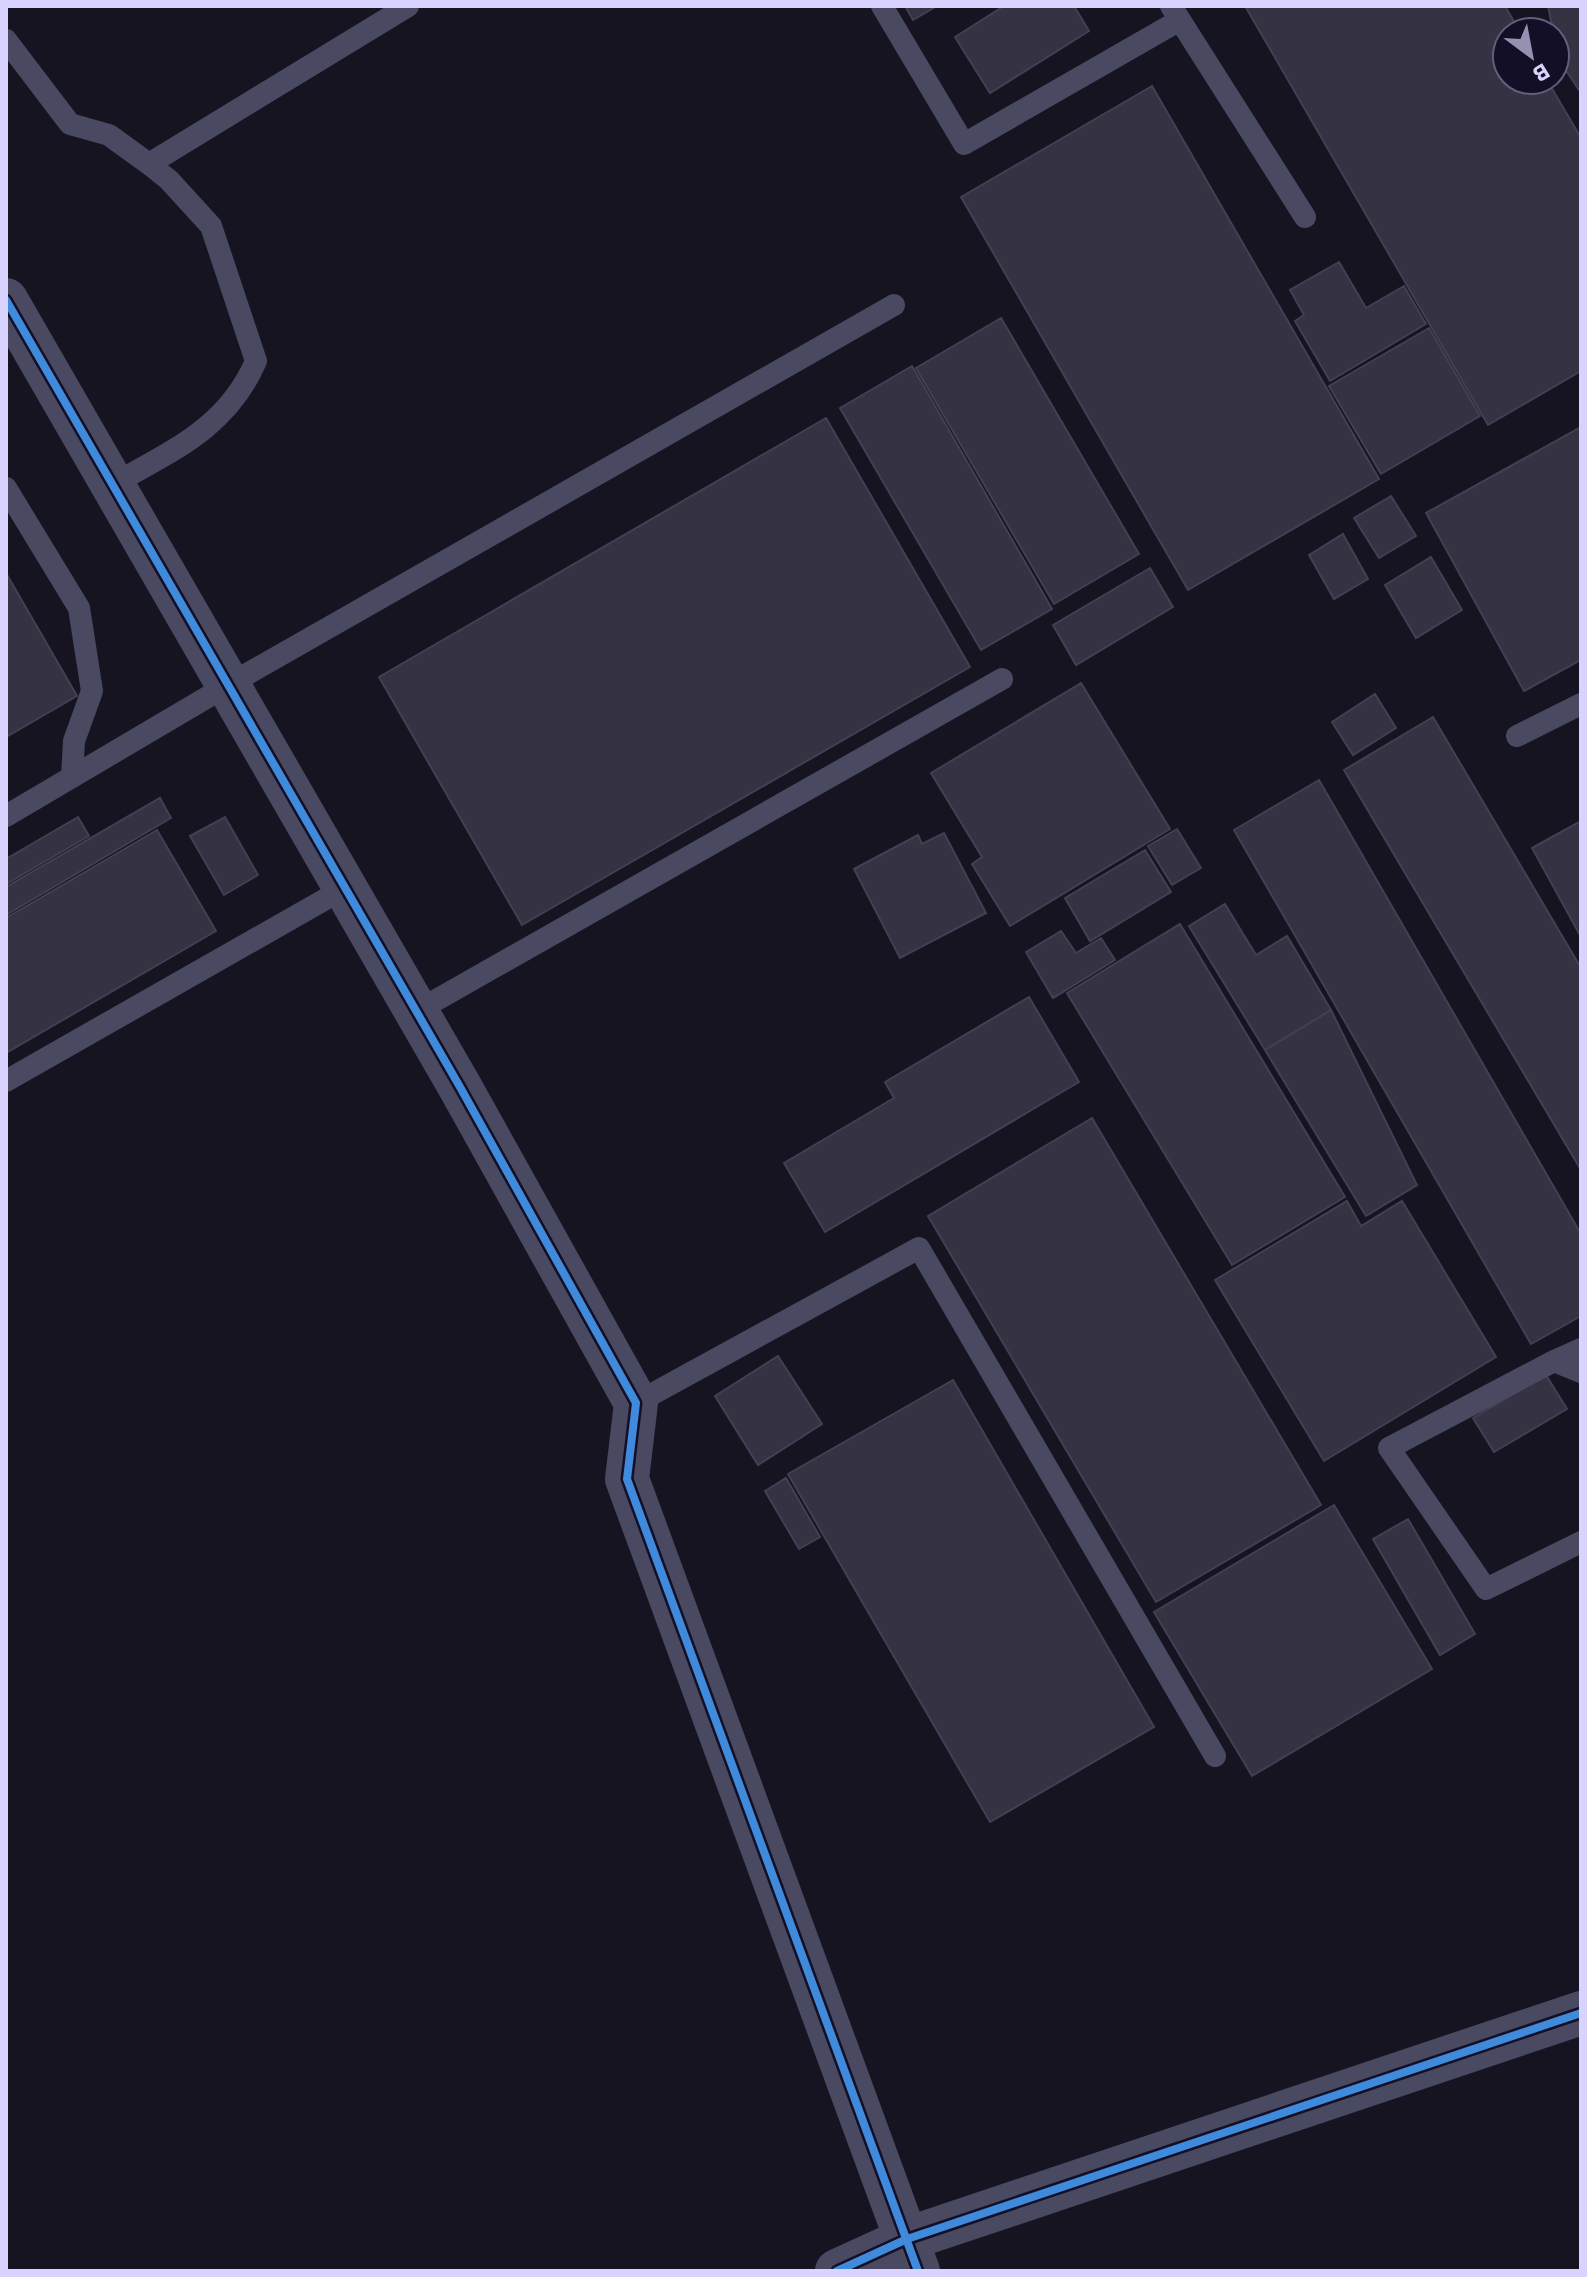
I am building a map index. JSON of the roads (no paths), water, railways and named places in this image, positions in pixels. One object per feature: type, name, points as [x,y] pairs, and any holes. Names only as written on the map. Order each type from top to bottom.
[{"type":"street","points":[[6,300],[417,1011],[636,1403],[627,1479],[912,2255]]},
{"type":"street","points":[[837,2271],[912,2255],[1581,2013]]},
{"type":"lane","points":[[149,164],[408,6]]},
{"type":"lane","points":[[882,6],[964,144],[1175,13],[1305,217]]},
{"type":"lane","points":[[6,40],[70,124],[109,135],[149,164],[211,226],[256,361],[243,391],[202,433],[112,485]]},
{"type":"lane","points":[[6,816],[228,685],[894,305]]},
{"type":"lane","points":[[6,488],[79,608],[92,691],[74,741],[72,777]]},
{"type":"lane","points":[[417,1011],[1002,679]]},
{"type":"lane","points":[[1517,736],[1581,704]]},
{"type":"lane","points":[[6,1081],[345,888]]},
{"type":"lane","points":[[636,1403],[919,1248],[1215,1756]]},
{"type":"lane","points":[[1581,1349],[1389,1448],[1486,1589],[1581,1542]]},
{"type":"lane","points":[[1554,1361],[1581,1372]]}]
